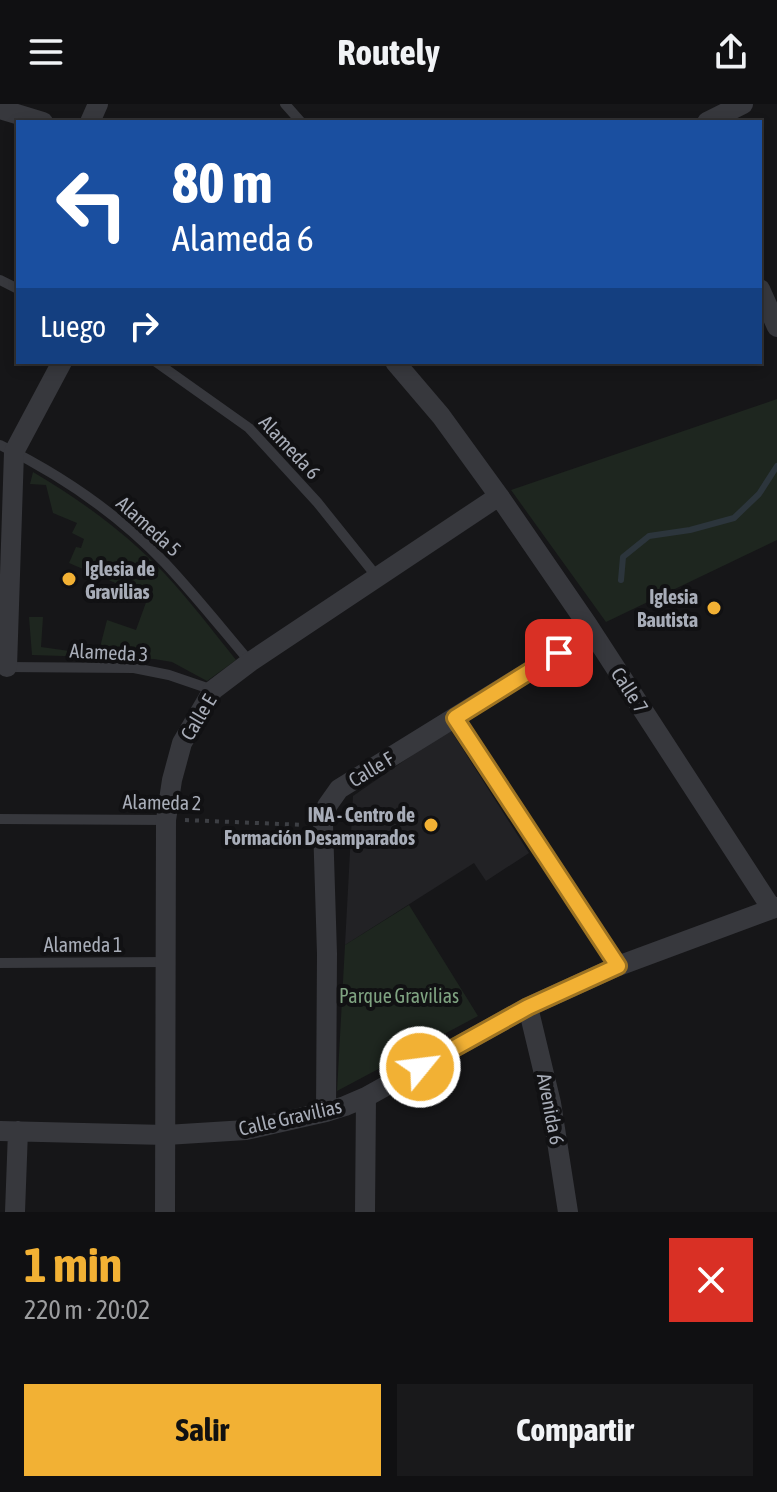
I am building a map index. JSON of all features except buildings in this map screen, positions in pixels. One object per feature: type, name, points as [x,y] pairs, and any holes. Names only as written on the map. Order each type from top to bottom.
[{"type":"street","points":[[711,120],[743,104]]},
{"type":"street","points":[[0,109],[36,120]]},
{"type":"street","points":[[762,293],[777,327]]},
{"type":"street","points":[[4,667],[7,448],[61,364]]},
{"type":"street","name":"Calle 7","points":[[397,364],[441,416],[499,496],[774,908]]},
{"type":"street","name":"Calle E","points":[[165,1212],[166,820],[182,743],[213,690],[250,662],[499,496]]},
{"type":"street","name":"Calle F","points":[[326,1112],[327,954],[323,825],[327,806],[339,789],[559,653]]},
{"type":"street","name":"Calle Gravilias","points":[[9,1131],[166,1135],[246,1130],[326,1112],[366,1097],[528,1007],[618,966],[774,908]]},
{"type":"street","name":"Avenida 6","points":[[528,1007],[551,1103],[568,1212]]},
{"type":"street","points":[[365,1212],[366,1097]]},
{"type":"street","points":[[9,1131],[15,1212]]},
{"type":"lane","points":[[285,104],[299,120]]},
{"type":"lane","name":"Alameda 6","points":[[159,364],[249,428],[317,502],[378,578]]},
{"type":"lane","name":"Alameda 5","points":[[7,448],[71,485],[105,510],[164,562],[250,662]]},
{"type":"lane","name":"Alameda 3","points":[[4,667],[134,668],[169,675],[213,690]]},
{"type":"lane","points":[[455,718],[618,966]]},
{"type":"lane","name":"Alameda 2","points":[[0,819],[166,820]]},
{"type":"lane","name":"Alameda 1","points":[[0,963],[166,962]]},
{"type":"path","name":"Alameda 2","points":[[166,820],[323,825]]},
{"type":"shaded area","name":"INA - Centro de Formación Desamparados","points":[[450,729],[529,853],[486,881],[474,863],[345,945],[353,796]]},
{"type":"green space","points":[[777,399],[777,540],[606,622],[511,490]]},
{"type":"green space","points":[[33,472],[103,518],[135,545],[165,574],[236,660],[207,681],[172,662],[154,659],[32,655],[29,617],[43,617],[41,647],[98,655],[107,620],[136,630],[148,597],[69,563],[76,547],[81,548],[84,539],[72,533],[77,523],[53,513],[46,485],[30,484]]},
{"type":"green space","name":"Parque Gravilias","points":[[409,905],[478,1016],[337,1091],[345,945]]},
{"type":"waterway","points":[[621,580],[623,557],[649,536],[690,530],[734,518],[759,494],[777,466]]},
{"type":"place","name":"Iglesia de Gravilias","points":[[69,579]]},
{"type":"place","name":"Iglesia Bautista","points":[[714,608]]},
{"type":"place","name":"INA - Centro de Formación Desamparados","points":[[431,825]]},
{"type":"route","points":[[420,1067],[528,1007],[618,966],[455,718],[559,653]]}]
